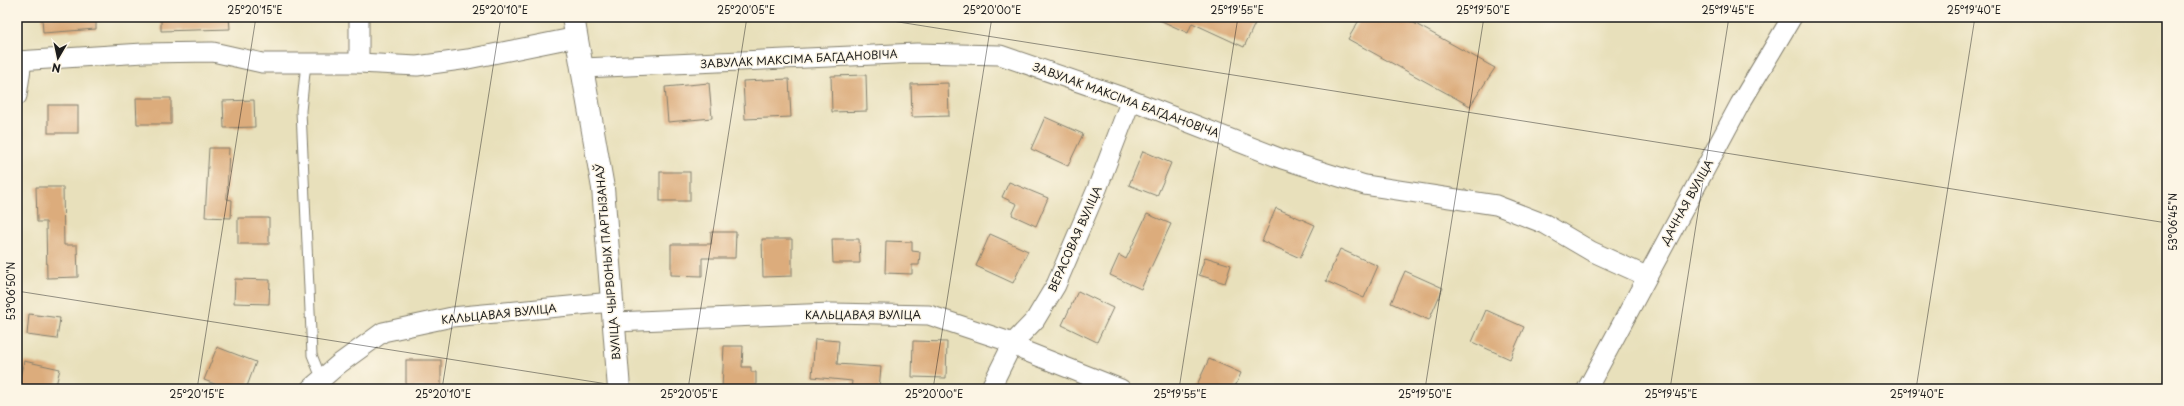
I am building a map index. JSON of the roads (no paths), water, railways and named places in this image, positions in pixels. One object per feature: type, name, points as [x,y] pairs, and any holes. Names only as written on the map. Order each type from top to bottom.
[{"type":"street","points":[[359,17],[359,63]]},
{"type":"street","name":"ДАЧНАЯ ВУЛІЦА","points":[[1587,389],[1646,276],[1740,104],[1792,17]]},
{"type":"street","points":[[17,96],[20,61],[144,53],[213,52],[262,63],[359,63],[417,66],[468,59],[575,27]]},
{"type":"street","name":"ВУЛІЦА ЧЫРВОНЫХ ПАРТЫЗАНАЎ","points":[[575,27],[603,188],[619,389]]},
{"type":"street","name":"ЗАВУЛАК МАКСІМА БАГДАНОВІЧА","points":[[583,68],[917,54],[1000,55],[1131,100],[1282,159],[1365,185],[1496,206],[1545,224],[1591,251],[1646,276]]},
{"type":"street","name":"ВЕРАСОВАЯ ВУЛІЦА","points":[[990,389],[1013,343],[1035,320],[1056,285],[1097,189],[1131,100]]},
{"type":"street","name":"КАЛЬЦАВАЯ ВУЛІЦА","points":[[317,383],[383,332],[452,317],[531,311],[832,313],[929,315],[1013,343],[1025,351],[1121,389]]},
{"type":"lane","points":[[306,63],[301,111],[312,355],[318,370],[317,383]]}]
